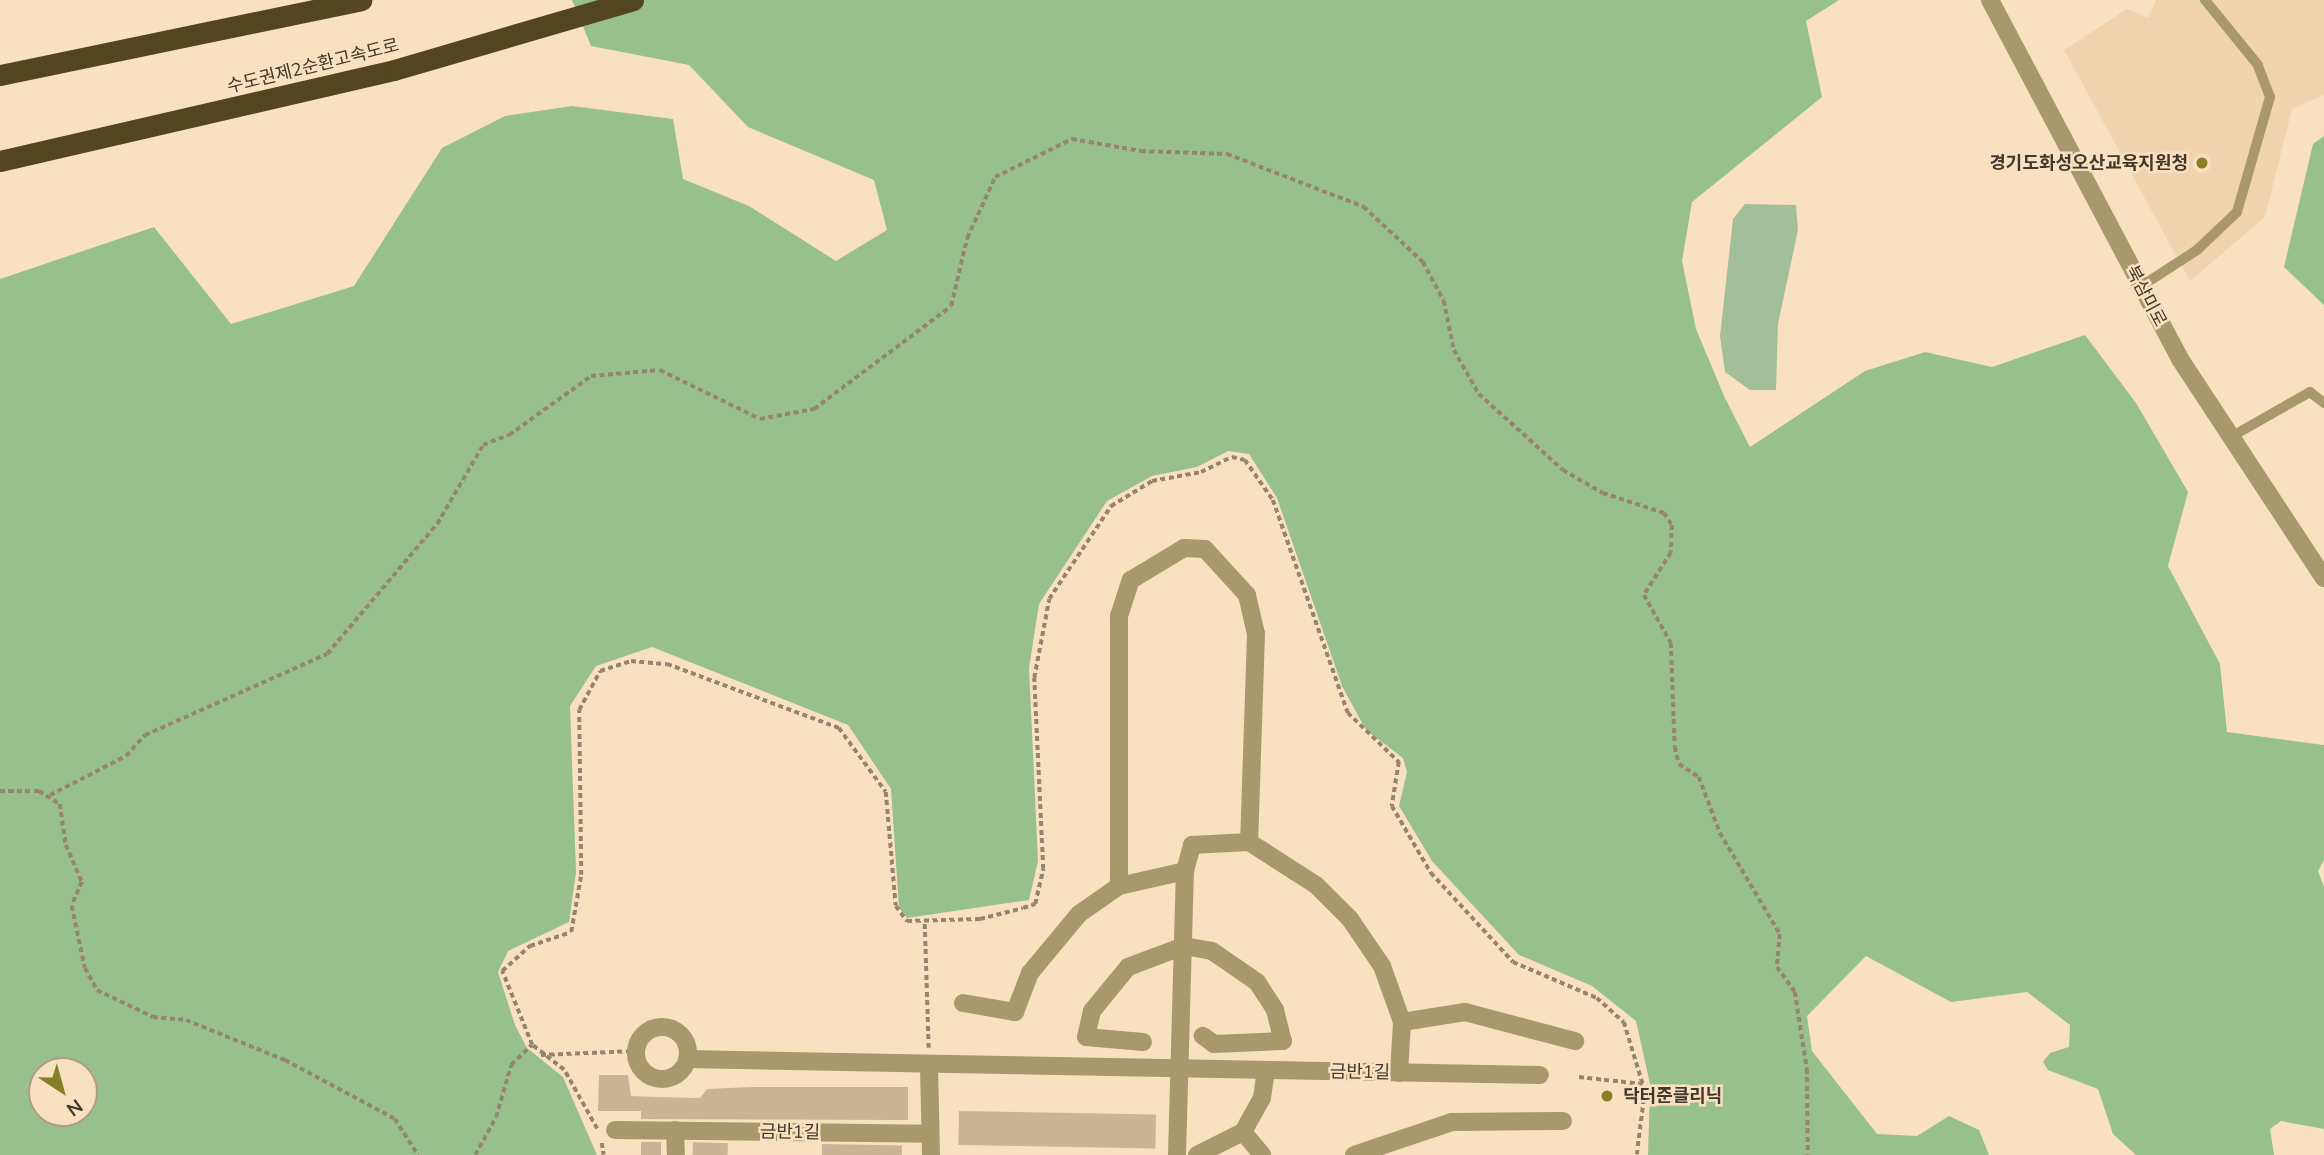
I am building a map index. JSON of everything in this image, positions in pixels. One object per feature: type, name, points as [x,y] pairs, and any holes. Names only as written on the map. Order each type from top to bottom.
[{"type":"highway","points":[[0,75],[361,0]]},
{"type":"highway","name":"수도권제2순환고속도로","points":[[0,161],[394,70],[633,0]]},
{"type":"street","name":"북삼미로","points":[[1990,0],[2140,287],[2227,439],[2324,578]]},
{"type":"street","points":[[1119,886],[1119,616],[1131,580],[1184,548],[1205,550],[1247,595],[1256,634],[1249,842]]},
{"type":"street","points":[[1177,1155],[1185,871],[1192,845],[1249,842],[1316,885],[1350,919],[1382,966],[1402,1022],[1399,1073]]},
{"type":"street","points":[[963,1003],[1015,1012],[1030,973],[1056,938],[1119,886],[1185,871]]},
{"type":"street","points":[[1143,1042],[1086,1037],[1092,1011],[1128,967],[1184,946],[1212,951],[1257,982],[1275,1010],[1283,1041],[1214,1044],[1203,1036]]},
{"type":"street","points":[[1402,1022],[1465,1012],[1575,1041]]},
{"type":"street","points":[[668,1027],[686,1043],[687,1059],[677,1073],[661,1079],[645,1072],[636,1051],[645,1034],[668,1027]]},
{"type":"street","name":"금반1길","points":[[687,1059],[929,1066],[1541,1075]]},
{"type":"street","points":[[929,1066],[931,1155]]},
{"type":"street","points":[[1197,1155],[1243,1132],[1262,1098],[1266,1071]]},
{"type":"street","points":[[1353,1155],[1452,1122],[1563,1121]]},
{"type":"street","points":[[676,1129],[676,1155]]},
{"type":"street","name":"금반1길","points":[[615,1130],[930,1134]]},
{"type":"street","points":[[1243,1132],[1262,1155]]},
{"type":"lane","points":[[2140,287],[2197,250],[2237,212],[2270,97],[2258,65],[2205,0]]},
{"type":"lane","points":[[2227,439],[2310,392],[2324,403]]},
{"type":"path","points":[[0,791],[50,795],[126,756],[145,735],[327,654],[437,524],[483,445],[509,435],[591,376],[660,370],[760,419],[814,409],[951,306],[967,238],[995,177],[1072,139],[1141,151],[1227,154],[1364,207],[1434,280],[1454,349],[1479,394],[1563,470],[1603,493],[1664,513],[1672,525],[1671,553],[1644,595],[1671,643],[1675,747],[1679,764],[1699,777],[1720,833],[1780,934],[1777,967],[1795,992],[1807,1069],[1808,1155]]},
{"type":"path","points":[[604,1155],[600,1135],[564,1070],[541,1055],[532,1045],[502,971],[530,946],[571,932],[580,875],[579,710],[600,671],[631,661],[667,664],[825,721],[850,738],[886,792],[896,906],[907,921],[925,924],[1035,904],[1043,860],[1034,665],[1048,599],[1111,506],[1152,481],[1201,472],[1232,457],[1245,460],[1273,500],[1348,713],[1399,762],[1392,806],[1431,873],[1513,962],[1614,1011],[1633,1038],[1643,1084],[1643,1145],[1637,1155]]},
{"type":"path","points":[[50,795],[60,804],[65,845],[81,876],[72,906],[85,968],[97,990],[153,1017],[187,1020],[285,1060],[396,1119],[418,1155]]},
{"type":"path","points":[[925,924],[929,1066]]},
{"type":"path","points":[[475,1155],[496,1117],[511,1065],[532,1045]]},
{"type":"path","points":[[541,1055],[636,1051]]},
{"type":"path","points":[[1579,1077],[1643,1084]]},
{"type":"shaded area","name":"경기도화성오산교육지원청","points":[[2156,0],[2324,0],[2324,95],[2292,109],[2265,217],[2190,281],[2064,50],[2127,9],[2148,18]]},
{"type":"green space","points":[[572,0],[1839,0],[1806,21],[1822,97],[1692,202],[1682,261],[1696,329],[1724,396],[1750,447],[1865,371],[1925,352],[1992,367],[2085,335],[2136,403],[2188,492],[2168,566],[2220,664],[2227,732],[2324,745],[2324,860],[2318,871],[2324,887],[2324,1129],[2281,1121],[2270,1129],[2274,1155],[2136,1155],[2113,1134],[2098,1089],[2048,1070],[2043,1062],[2050,1053],[2069,1047],[2070,1025],[2027,992],[1951,1002],[1866,956],[1807,1016],[1812,1051],[1877,1134],[1917,1136],[1949,1116],[1979,1130],[1989,1155],[1648,1155],[1650,1084],[1636,1021],[1592,986],[1519,955],[1432,861],[1399,806],[1407,772],[1403,758],[1366,730],[1342,686],[1277,498],[1249,454],[1228,451],[1197,467],[1152,476],[1107,501],[1039,604],[1029,668],[1038,861],[1029,900],[907,918],[899,908],[891,789],[848,725],[652,647],[596,666],[570,706],[576,872],[569,922],[508,951],[498,972],[515,1025],[527,1048],[563,1077],[597,1155],[0,1155],[0,279],[154,227],[231,324],[354,286],[442,148],[505,116],[572,106],[673,119],[683,179],[749,206],[836,261],[887,230],[874,180],[748,127],[689,65],[591,46]]},
{"type":"green space","points":[[2324,136],[2324,305],[2284,267],[2313,144]]},
{"type":"green space","points":[[1745,204],[1796,205],[1798,230],[1778,324],[1776,390],[1750,390],[1725,372],[1720,336],[1733,219]]},
{"type":"building","points":[[599,1075],[628,1075],[631,1096],[656,1097],[700,1098],[707,1089],[751,1087],[908,1087],[908,1120],[641,1119],[641,1111],[598,1111]]},
{"type":"building","points":[[959,1111],[1156,1114],[1155,1148],[958,1145]]},
{"type":"building","points":[[641,1142],[661,1142],[661,1155],[641,1155]]},
{"type":"building","points":[[693,1142],[728,1143],[728,1155],[693,1155]]},
{"type":"building","points":[[822,1144],[902,1145],[902,1155],[822,1155]]},
{"type":"place","name":"경기도화성오산교육지원청","points":[[2202,163]]},
{"type":"place","name":"닥터준클리닉","points":[[1607,1096]]}]
